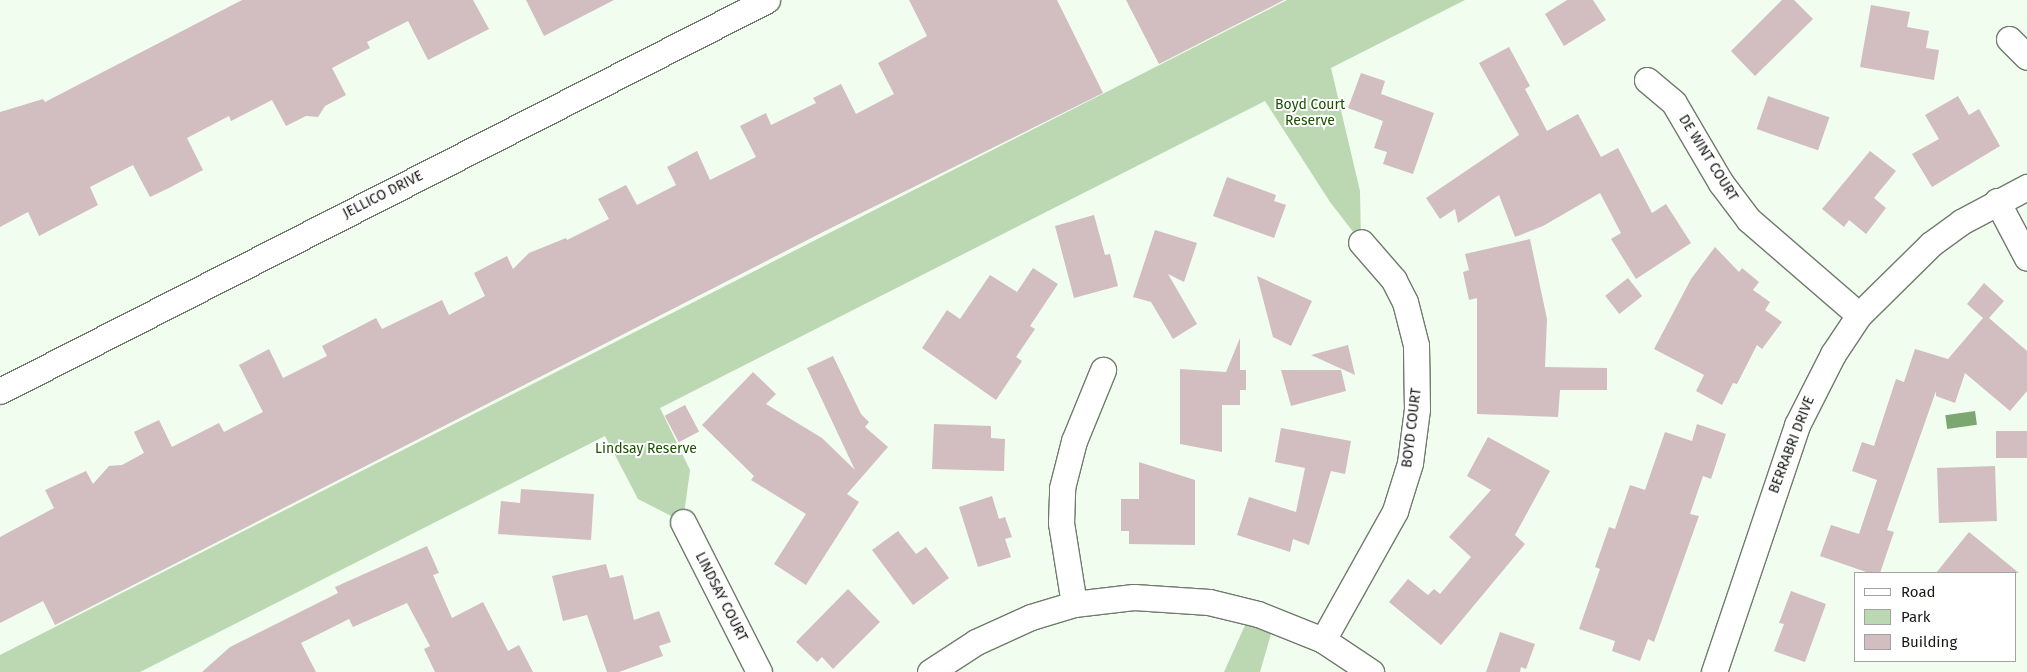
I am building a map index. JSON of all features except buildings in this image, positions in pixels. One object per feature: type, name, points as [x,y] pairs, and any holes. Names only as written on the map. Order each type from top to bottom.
[{"type":"street","name":"JELLICO DRIVE","points":[[0,391],[767,0]]},
{"type":"street","points":[[2009,39],[2027,57]]},
{"type":"street","name":"DE WINT COURT","points":[[1647,80],[1674,103],[1721,183],[1755,227],[1860,315]]},
{"type":"street","name":"BERRABRI DRIVE","points":[[1714,672],[1797,425],[1824,369],[1860,315],[1931,244],[1996,201],[2027,187]]},
{"type":"street","points":[[1996,201],[2027,258]]},
{"type":"street","name":"BOYD COURT","points":[[1323,640],[1395,511],[1410,463],[1417,409],[1417,352],[1405,302],[1394,280],[1361,242]]},
{"type":"street","points":[[1074,604],[1061,523],[1062,488],[1074,441],[1103,370]]},
{"type":"street","name":"LINDSAY COURT","points":[[683,522],[759,672]]},
{"type":"street","points":[[930,672],[954,655],[1010,626],[1074,604],[1134,597],[1208,602],[1258,614],[1323,640],[1372,672]]},
{"type":"green space","points":[[1287,0],[1465,0],[1331,68],[1360,191],[1361,242],[1330,202],[1265,101],[660,408],[690,470],[683,522],[638,499],[605,436],[140,672],[0,672],[0,655]]},
{"type":"green space","points":[[1251,612],[1275,620],[1260,672],[1224,672]]},
{"type":"shaded area","points":[[1975,411],[1977,425],[1947,429],[1945,415]]},
{"type":"park label","name":"Boyd Court Reserve","points":[[1310,114]]},
{"type":"park label","name":"Lindsay Reserve","points":[[646,449]]}]
